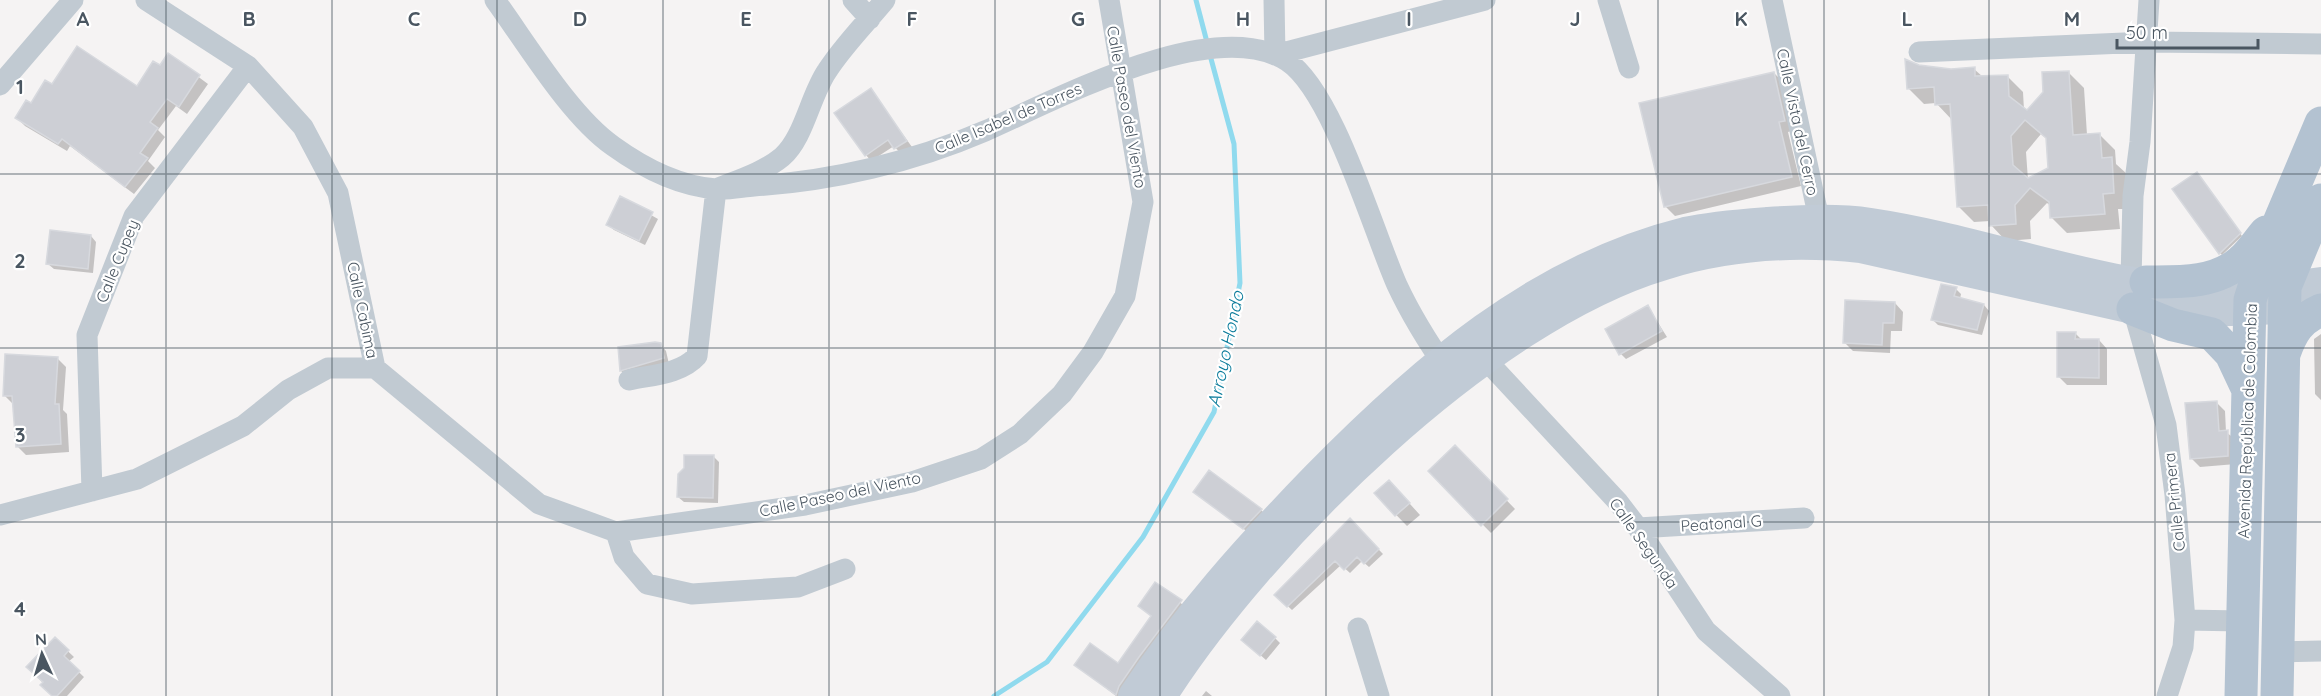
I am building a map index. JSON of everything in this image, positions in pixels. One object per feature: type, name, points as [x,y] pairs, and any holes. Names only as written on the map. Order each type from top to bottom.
[{"type":"main road","name":"Avenida República de Colombia","points":[[2241,696],[2248,390],[2269,300],[2310,203],[2321,123]]},
{"type":"main road","points":[[2137,291],[2222,274],[2310,203]]},
{"type":"main road","points":[[2310,203],[2315,239],[2321,254]]},
{"type":"main road","points":[[1162,696],[1211,627],[1313,510],[1401,427],[1449,371],[1521,302],[1604,258],[1686,232],[1736,225],[1819,231],[1861,248],[2137,291],[2180,313],[2269,300],[2321,282]]},
{"type":"main road","points":[[1133,696],[1196,609],[1239,558],[1339,453],[1449,371],[1486,360],[1537,324],[1577,301],[1662,265],[1819,231]]},
{"type":"main road","points":[[2137,291],[2173,325],[2196,328],[2212,334],[2231,354],[2248,390]]},
{"type":"main road","points":[[2269,300],[2321,308]]},
{"type":"main road","name":"Avenida República de Colombia","points":[[2269,300],[2283,358],[2277,696]]},
{"type":"main road","points":[[2283,358],[2292,331],[2301,321],[2321,308]]},
{"type":"street","points":[[0,85],[73,0]]},
{"type":"street","name":"Calle Cabima","points":[[0,515],[136,479],[243,426],[288,390],[327,368],[375,368],[338,193],[303,127],[248,66],[146,0]]},
{"type":"street","name":"Calle Isabel de Torres","points":[[495,0],[586,125],[612,146],[656,173],[716,189],[780,184],[859,171],[941,148],[1120,71],[1169,58],[1221,48],[1248,48],[1275,55]]},
{"type":"street","points":[[853,0],[870,19]]},
{"type":"street","points":[[629,380],[678,370],[697,356],[716,189],[765,168],[783,156],[798,136],[810,102],[827,71],[885,0]]},
{"type":"street","name":"Calle Paseo del Viento","points":[[375,368],[539,504],[616,531],[805,505],[912,482],[981,459],[1020,434],[1062,394],[1093,352],[1125,296],[1143,202],[1109,0]]},
{"type":"street","points":[[1274,0],[1275,55]]},
{"type":"street","points":[[1275,55],[1485,0]]},
{"type":"street","points":[[1608,0],[1629,68]]},
{"type":"street","name":"Calle Vista del Cerro","points":[[1772,0],[1819,231]]},
{"type":"street","name":"Calle Primera","points":[[2148,0],[2148,42],[2133,196],[2137,291],[2166,425],[2185,620],[2183,647],[2167,696]]},
{"type":"street","points":[[1919,52],[2148,42],[2321,44]]},
{"type":"street","points":[[1275,55],[1299,70],[1331,120],[1398,285],[1449,371]]},
{"type":"street","name":"Calle Cupey","points":[[92,491],[87,335],[134,216],[248,66]]},
{"type":"street","name":"Calle Segunda","points":[[1486,360],[1638,528],[1706,631],[1780,696]]},
{"type":"street","name":"Peatonal G","points":[[1638,528],[1804,518]]},
{"type":"street","points":[[616,531],[624,557],[647,584],[692,594],[798,587],[845,569]]},
{"type":"street","points":[[2185,620],[2242,621]]},
{"type":"street","points":[[1358,628],[1379,696]]},
{"type":"street","points":[[2278,652],[2321,651]]},
{"type":"building","points":[[77,46],[137,86],[153,61],[160,65],[168,53],[200,75],[179,107],[167,99],[150,122],[158,128],[140,153],[148,158],[125,187],[62,139],[58,144],[15,118],[26,100],[31,103],[45,80],[52,84]]},
{"type":"building","points":[[1905,59],[1919,65],[1951,69],[1975,67],[1975,76],[2008,75],[2009,96],[2027,110],[2043,92],[2042,72],[2069,71],[2073,135],[2100,133],[2102,158],[2112,157],[2114,193],[2103,194],[2105,214],[2050,218],[2049,202],[2030,188],[2015,205],[2016,224],[1989,226],[1988,205],[1957,207],[1950,104],[1935,105],[1934,87],[1907,89]],"holes":[[[2025,120],[2046,138],[2048,168],[2028,178],[2013,165],[2011,136]]]},
{"type":"building","points":[[1774,72],[1785,121],[1779,122],[1792,177],[1664,207],[1639,103]]},
{"type":"building","points":[[871,88],[907,141],[894,149],[888,140],[865,156],[834,113]]},
{"type":"building","points":[[2197,172],[2241,233],[2219,254],[2172,189]]},
{"type":"building","points":[[620,196],[653,212],[639,241],[606,225]]},
{"type":"building","points":[[50,230],[91,235],[88,269],[46,264]]},
{"type":"building","points":[[1941,284],[1957,287],[1954,296],[1984,304],[1977,330],[1931,320]]},
{"type":"building","points":[[1845,300],[1895,302],[1894,323],[1883,323],[1882,345],[1843,343]]},
{"type":"building","points":[[1648,305],[1662,331],[1619,355],[1605,329]]},
{"type":"building","points":[[2057,332],[2076,332],[2075,339],[2099,339],[2099,378],[2057,377]]},
{"type":"building","points":[[661,343],[664,358],[620,371],[618,347]]},
{"type":"building","points":[[5,354],[58,357],[55,404],[59,404],[61,444],[16,447],[12,396],[3,396]]},
{"type":"building","points":[[2217,401],[2219,431],[2228,430],[2228,456],[2190,459],[2185,403]]},
{"type":"building","points":[[1455,445],[1508,499],[1481,526],[1428,471]]},
{"type":"building","points":[[684,455],[714,455],[713,498],[677,497],[678,474],[684,468]]},
{"type":"building","points":[[1209,470],[1262,509],[1243,529],[1193,492]]},
{"type":"building","points":[[1389,480],[1410,503],[1395,516],[1374,493]]},
{"type":"building","points":[[1350,518],[1379,549],[1364,564],[1357,557],[1344,570],[1335,561],[1287,607],[1274,595]]},
{"type":"building","points":[[1155,582],[1182,600],[1139,657],[1119,686],[1116,695],[1074,665],[1090,643],[1118,663],[1151,616],[1138,606]]},
{"type":"building","points":[[1257,621],[1276,637],[1260,656],[1241,640]]},
{"type":"building","points":[[55,637],[69,650],[64,656],[80,671],[57,696],[52,696],[40,685],[43,682],[26,667]]},
{"type":"waterway","name":"Arroyo Hondo","points":[[1196,0],[1208,46]]},
{"type":"waterway","name":"Arroyo Hondo","points":[[994,696],[1047,662],[1143,537],[1214,412],[1240,283],[1234,144],[1210,55]]}]
